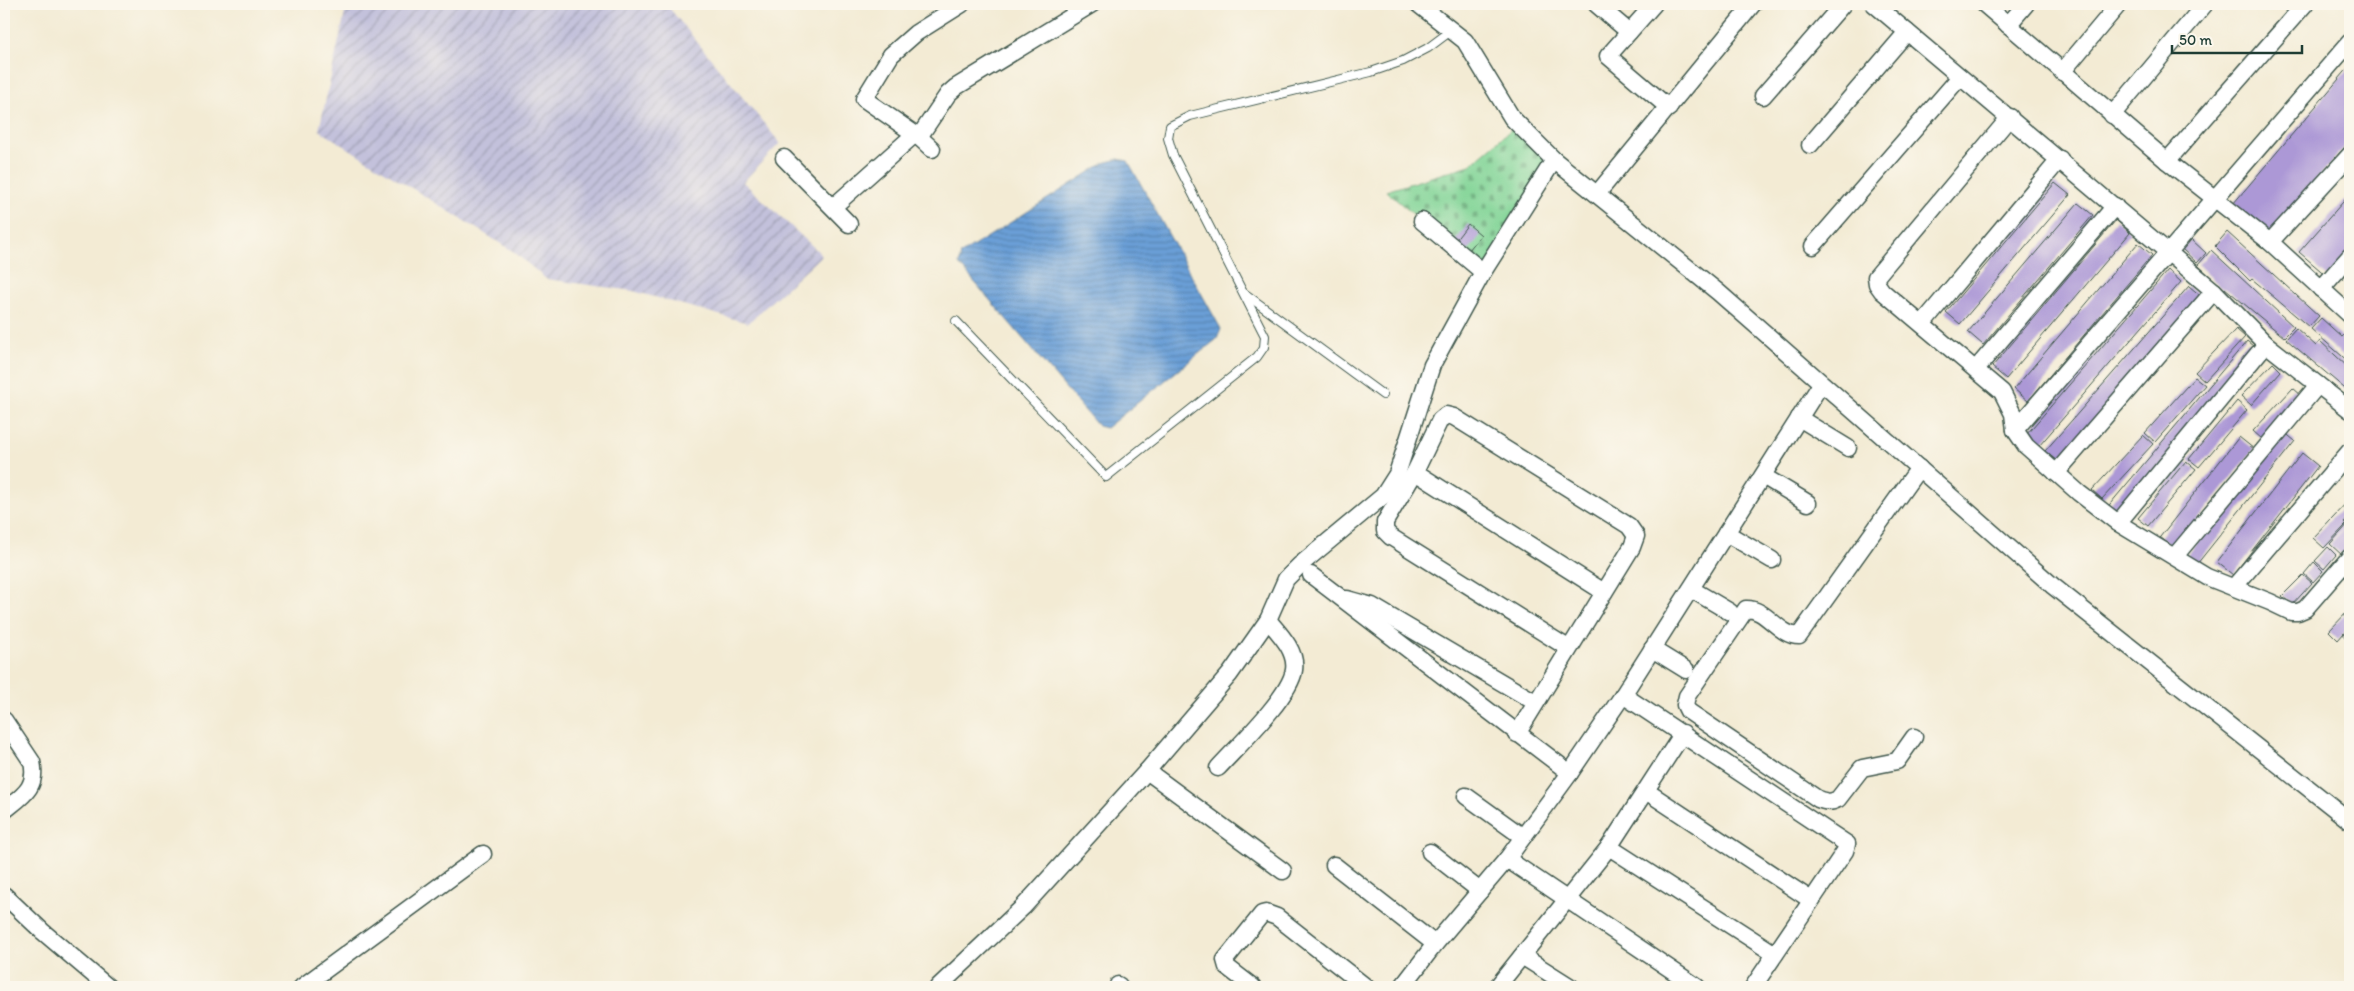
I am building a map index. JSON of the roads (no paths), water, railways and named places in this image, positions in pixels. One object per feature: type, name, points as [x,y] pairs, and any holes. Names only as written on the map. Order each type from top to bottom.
[{"type":"street","points":[[932,149],[917,135],[864,99],[891,55],[916,33],[962,4]]},
{"type":"street","points":[[833,207],[917,135],[948,94],[956,87],[1092,4]]},
{"type":"street","points":[[1418,4],[1465,41],[1512,118],[1554,160],[1718,292],[2053,586],[2350,821]]},
{"type":"street","points":[[1596,4],[1629,32]]},
{"type":"street","points":[[1654,4],[1608,56],[1669,108]]},
{"type":"street","points":[[1597,194],[1753,4]]},
{"type":"street","points":[[1762,96],[1843,4]]},
{"type":"street","points":[[1874,4],[1960,77],[2010,116],[2214,291],[2266,344],[2350,410]]},
{"type":"street","points":[[1984,4],[2167,161],[2270,242],[2350,315]]},
{"type":"street","points":[[2008,25],[2026,4]]},
{"type":"street","points":[[2062,72],[2119,4]]},
{"type":"street","points":[[2112,115],[2205,4]]},
{"type":"street","points":[[2167,161],[2305,4]]},
{"type":"street","points":[[1810,145],[1907,32]]},
{"type":"street","points":[[2015,430],[2170,253],[2350,42]]},
{"type":"street","points":[[1813,246],[1960,77]]},
{"type":"street","points":[[2010,116],[1876,277],[1877,284],[1882,291],[2002,392],[2013,414],[2015,430],[2026,446],[2056,473],[2118,523],[2206,576],[2291,612],[2298,612],[2304,609],[2350,556]]},
{"type":"street","points":[[2270,242],[2350,155]]},
{"type":"street","points":[[784,158],[849,224]]},
{"type":"street","points":[[1922,324],[2060,159]]},
{"type":"street","points":[[938,987],[1023,908],[1147,772],[1230,674],[1268,620],[1286,579],[1300,564],[1383,496],[1397,474],[1432,365],[1484,272],[1554,160]]},
{"type":"street","points":[[1976,370],[2115,206]]},
{"type":"street","points":[[1422,221],[1484,272]]},
{"type":"street","points":[[2322,289],[2350,256]]},
{"type":"street","points":[[2056,473],[2214,291]]},
{"type":"street","points":[[2118,523],[2266,344]]},
{"type":"street","points":[[1406,986],[1435,944],[1507,859],[1570,773],[1623,695],[1821,384]]},
{"type":"street","points":[[2175,556],[2318,385]]},
{"type":"street","points":[[1517,734],[1636,536],[1629,526],[1454,417],[1446,415],[1440,420],[1415,472],[1386,522],[1385,531],[1391,537],[1568,648]]},
{"type":"street","points":[[1800,418],[1848,448]]},
{"type":"street","points":[[2234,587],[2350,451]]},
{"type":"street","points":[[1914,737],[1897,761],[1862,768],[1838,799],[1833,802],[1827,802],[1818,799],[1688,711],[1685,705],[1687,696],[1746,609],[1755,610],[1791,634],[1799,636],[1919,468]]},
{"type":"street","points":[[1415,472],[1604,592]]},
{"type":"street","points":[[1763,476],[1808,503]]},
{"type":"street","points":[[1726,533],[1772,560]]},
{"type":"street","points":[[1311,575],[1570,773]]},
{"type":"street","points":[[1691,589],[1730,612]]},
{"type":"street","points":[[1340,598],[1372,606],[1535,702]]},
{"type":"street","points":[[1218,768],[1269,712],[1288,686],[1294,670],[1293,656],[1268,620]]},
{"type":"street","points":[[1652,649],[1686,670]]},
{"type":"street","points":[[1623,695],[1683,733],[1846,844],[1845,851],[1753,987]]},
{"type":"street","points":[[4,720],[32,762],[34,770],[33,782],[27,791],[4,811]]},
{"type":"street","points":[[1498,987],[1568,901],[1608,847],[1683,733]]},
{"type":"street","points":[[1147,772],[1283,871]]},
{"type":"street","points":[[1646,791],[1811,900]]},
{"type":"street","points":[[1466,796],[1523,838]]},
{"type":"street","points":[[1608,847],[1775,954]]},
{"type":"street","points":[[1430,852],[1480,891]]},
{"type":"street","points":[[302,987],[483,854]]},
{"type":"street","points":[[1507,859],[1697,987]]},
{"type":"street","points":[[1334,866],[1435,944]]},
{"type":"street","points":[[4,895],[42,932],[108,987]]},
{"type":"street","points":[[1253,987],[1224,964],[1225,960],[1262,914],[1266,912],[1277,917],[1366,987]]},
{"type":"street","points":[[1522,956],[1571,987]]},
{"type":"lane","points":[[956,321],[1106,477],[1257,357],[1264,347],[1265,336],[1173,155],[1168,138],[1170,126],[1190,116],[1371,72],[1403,61],[1428,48],[1452,30]]},
{"type":"lane","points":[[1242,292],[1384,395]]},
{"type":"water","points":[[1118,159],[1128,161],[1221,329],[1217,339],[1106,428],[1098,426],[959,264],[961,254],[1104,163]]}]
